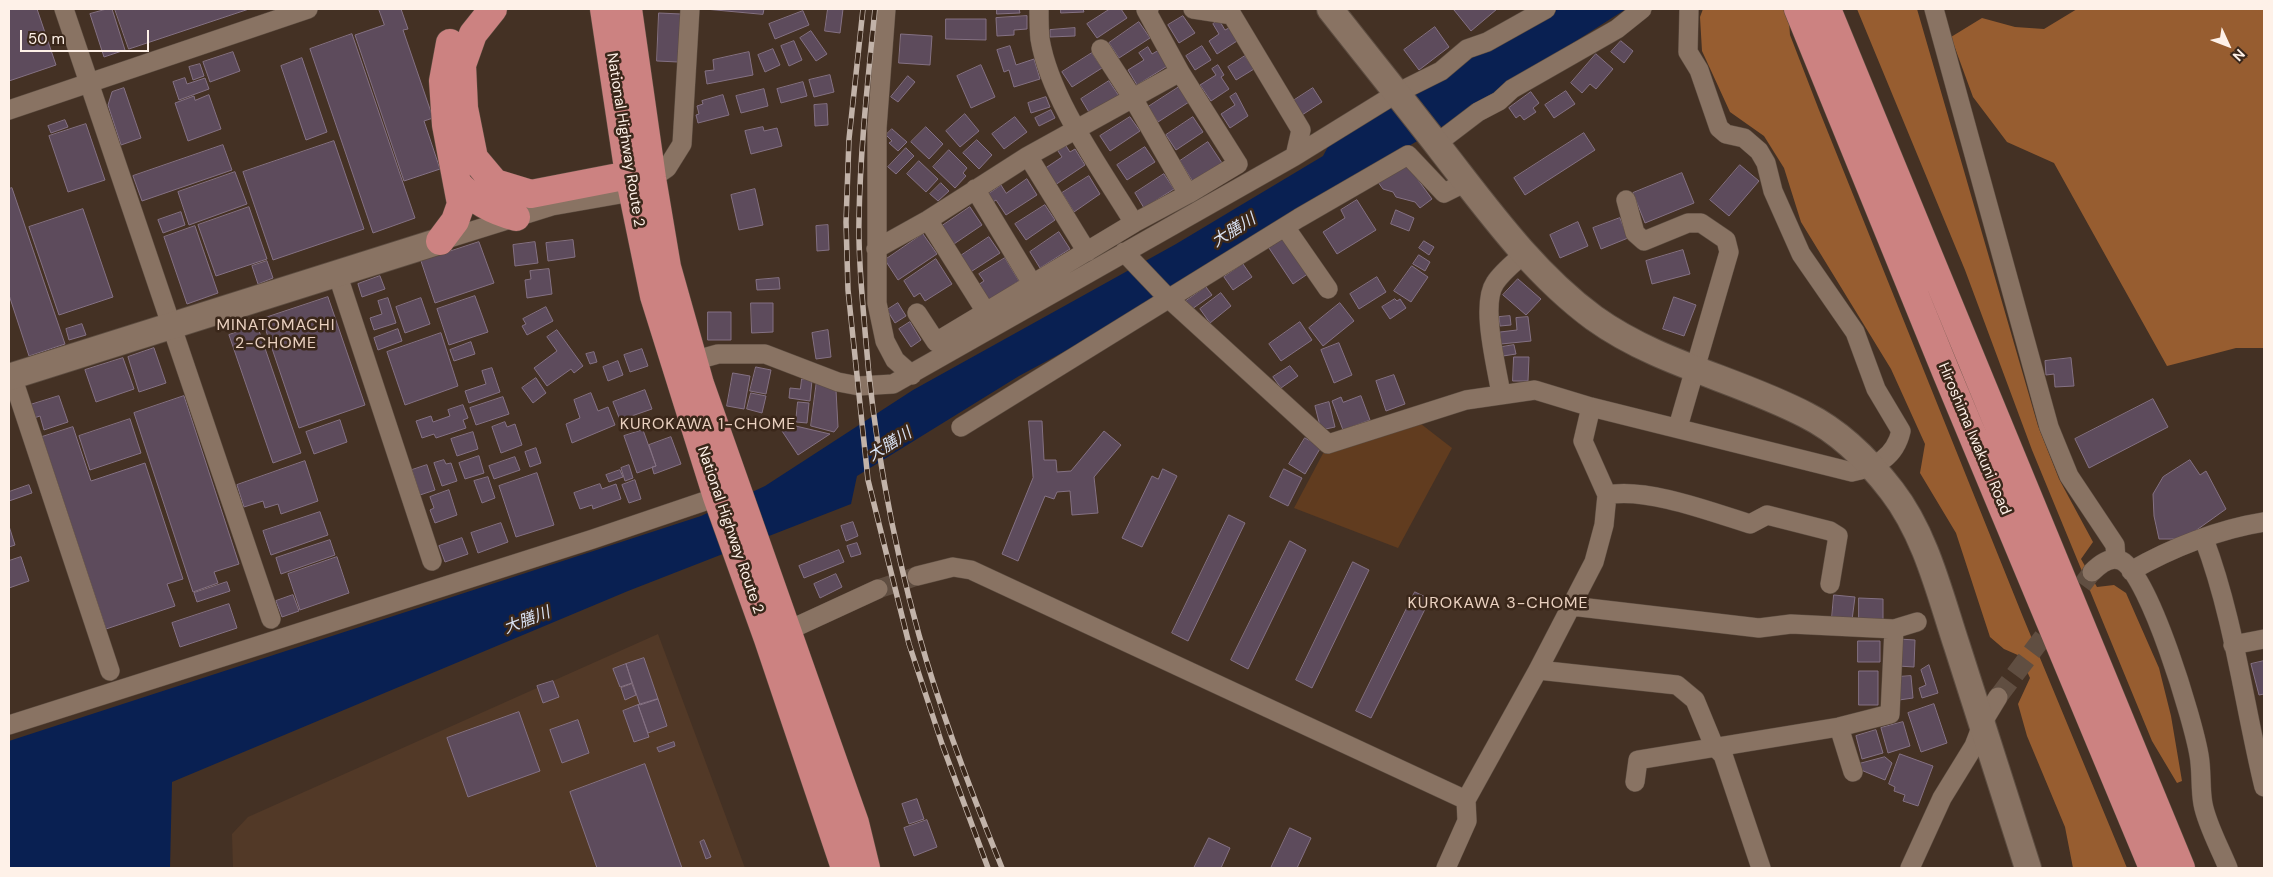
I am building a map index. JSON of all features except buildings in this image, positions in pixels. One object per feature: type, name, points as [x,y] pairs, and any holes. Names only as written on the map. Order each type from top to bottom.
[{"type":"highway","points":[[440,241],[455,221],[461,204],[446,125],[443,81],[447,52],[455,31],[472,9]]},
{"type":"highway","points":[[493,9],[473,34],[462,65],[464,108],[474,158],[495,183],[531,194],[638,182]]},
{"type":"highway","name":"National Highway Route 2","points":[[604,9],[638,182],[667,267],[684,364],[700,384],[725,498],[748,553],[778,635],[855,822],[866,868]]},
{"type":"highway","name":"National Highway Route 2","points":[[628,9],[638,182]]},
{"type":"highway","name":"Hiroshima Iwakuni Road","points":[[1827,9],[2181,868]]},
{"type":"highway","name":"Hiroshima Iwakuni Road","points":[[1799,12],[1950,382],[2153,868]]},
{"type":"highway","points":[[457,183],[471,198],[498,212],[516,218]]},
{"type":"highway","name":"National Highway Route 2","points":[[778,635],[845,868]]},
{"type":"street","points":[[64,9],[270,619]]},
{"type":"street","points":[[9,110],[308,9]]},
{"type":"street","points":[[110,671],[11,377],[552,206],[638,182],[667,168],[682,144],[690,9]]},
{"type":"street","points":[[886,9],[877,128],[877,302],[884,341],[895,360],[912,375]]},
{"type":"street","points":[[1039,9],[1040,40],[1054,86],[1076,129],[1134,223]]},
{"type":"street","points":[[917,313],[936,342],[1134,223],[1238,164],[1180,72],[1146,10],[1149,9]]},
{"type":"street","points":[[1192,9],[1232,15],[1301,130],[1295,156]]},
{"type":"street","points":[[1330,9],[1466,182],[1525,253],[1557,287],[1595,318],[1626,338],[1694,369],[1808,416],[1841,438],[1873,468],[1895,494],[1916,531],[1937,584],[2028,868]]},
{"type":"street","points":[[684,364],[718,354],[765,354],[838,382],[859,386],[893,384],[1128,256],[1174,224],[1440,71],[1467,49],[1487,42],[1546,9]]},
{"type":"street","points":[[1434,141],[1478,112],[1499,101],[1512,89],[1617,29],[1642,9]]},
{"type":"street","points":[[1128,256],[1168,298],[1328,444],[1466,400],[1535,390],[1591,407],[1678,427],[1852,472],[1873,468],[1898,443],[1901,431],[1876,389],[1855,332],[1801,254],[1774,192],[1766,163],[1759,151],[1744,138],[1726,134],[1719,128],[1699,70],[1688,52],[1689,9]]},
{"type":"street","points":[[1934,9],[2049,427],[2069,476],[2115,545],[2124,565],[2162,631],[2180,681],[2199,754],[2203,805],[2228,868]]},
{"type":"street","points":[[1101,49],[1134,100],[1182,197],[1174,224]]},
{"type":"street","points":[[876,249],[928,220],[1028,156],[1134,100],[1180,72]]},
{"type":"street","points":[[961,427],[1168,298],[1408,155],[1444,193],[1466,182]]},
{"type":"street","points":[[1028,156],[1087,252]]},
{"type":"street","points":[[975,189],[1033,285]]},
{"type":"street","points":[[1626,200],[1635,233],[1644,241],[1688,223],[1701,223],[1726,240],[1728,252],[1678,427]]},
{"type":"street","points":[[928,220],[986,312]]},
{"type":"street","points":[[1285,227],[1328,289]]},
{"type":"street","points":[[1501,394],[1489,312],[1490,293],[1495,283],[1525,253]]},
{"type":"street","points":[[337,273],[432,561]]},
{"type":"street","points":[[1446,868],[1467,821],[1466,800],[1538,670],[1594,562],[1604,525],[1607,494],[1583,442],[1591,407]]},
{"type":"street","points":[[1607,494],[1619,492],[1668,500],[1750,524],[1767,515],[1830,531],[1838,536],[1830,584]]},
{"type":"street","points":[[9,725],[725,498]]},
{"type":"street","points":[[2092,572],[2102,563],[2124,565],[2244,525],[2264,522]]},
{"type":"street","points":[[2204,539],[2211,556],[2261,757],[2264,787]]},
{"type":"street","points":[[917,576],[953,567],[971,570],[1466,800]]},
{"type":"street","points":[[778,635],[878,589]]},
{"type":"street","points":[[1571,606],[1759,628],[1791,624],[1894,629],[1917,622]]},
{"type":"street","points":[[1635,782],[1638,760],[1714,746],[1839,727],[1890,714],[1894,629]]},
{"type":"street","points":[[2233,645],[2264,639]]},
{"type":"street","points":[[1538,670],[1677,685],[1695,700],[1714,746],[1723,755],[1761,868]]},
{"type":"street","points":[[1910,868],[1942,798],[1974,746],[1982,724],[1998,697]]},
{"type":"street","points":[[1839,727],[1853,772]]},
{"type":"shaded area","points":[[1703,9],[1788,9],[1790,35],[1819,110],[2023,617],[2127,868],[2073,868],[2065,827],[2027,736],[2018,704],[2030,678],[2020,656],[2004,649],[1990,637],[1956,533],[1920,473],[1925,444],[1891,369],[1801,222],[1784,168],[1764,136],[1730,112],[1702,51],[1700,17]]},
{"type":"shaded area","points":[[1857,9],[1917,9],[2038,426],[2059,479],[2093,542],[2081,559],[2097,587],[2114,585],[2126,593],[2159,668],[2171,716],[2182,781],[2177,783],[2152,741],[2032,450],[1965,270]]},
{"type":"shaded area","points":[[2077,9],[2264,9],[2264,348],[2236,348],[2167,366],[2054,163],[2007,142],[1973,97],[1951,37],[1982,18],[2015,27],[2044,29]]},
{"type":"shaded area","points":[[1412,417],[1452,448],[1398,548],[1294,508],[1328,444]]},
{"type":"shaded area","points":[[658,634],[745,868],[233,868],[232,834],[248,817]]},
{"type":"water","name":"大膳川","points":[[1553,9],[1626,9],[1443,126],[1263,231],[1106,329],[1019,376],[857,476],[851,504],[628,591],[172,782],[170,868],[9,868],[9,741],[701,516],[765,486],[913,390],[1176,244],[1323,156],[1330,143]]},
{"type":"tunnel","points":[[1998,697],[2092,572]]},
{"type":"tunnel","points":[[878,589],[917,576]]},
{"type":"railway","points":[[863,9],[849,139],[846,222],[848,290],[868,480],[909,644],[942,744],[988,868]]},
{"type":"railway","points":[[875,9],[863,141],[859,234],[860,276],[868,370],[878,446],[900,560],[919,635],[957,753],[1002,868]]},
{"type":"district","name":"MINATOMACHI 2-CHOME","points":[[276,335]]},
{"type":"district","name":"KUROKAWA 1-CHOME","points":[[708,425]]},
{"type":"district","name":"KUROKAWA 3-CHOME","points":[[1498,604]]}]
